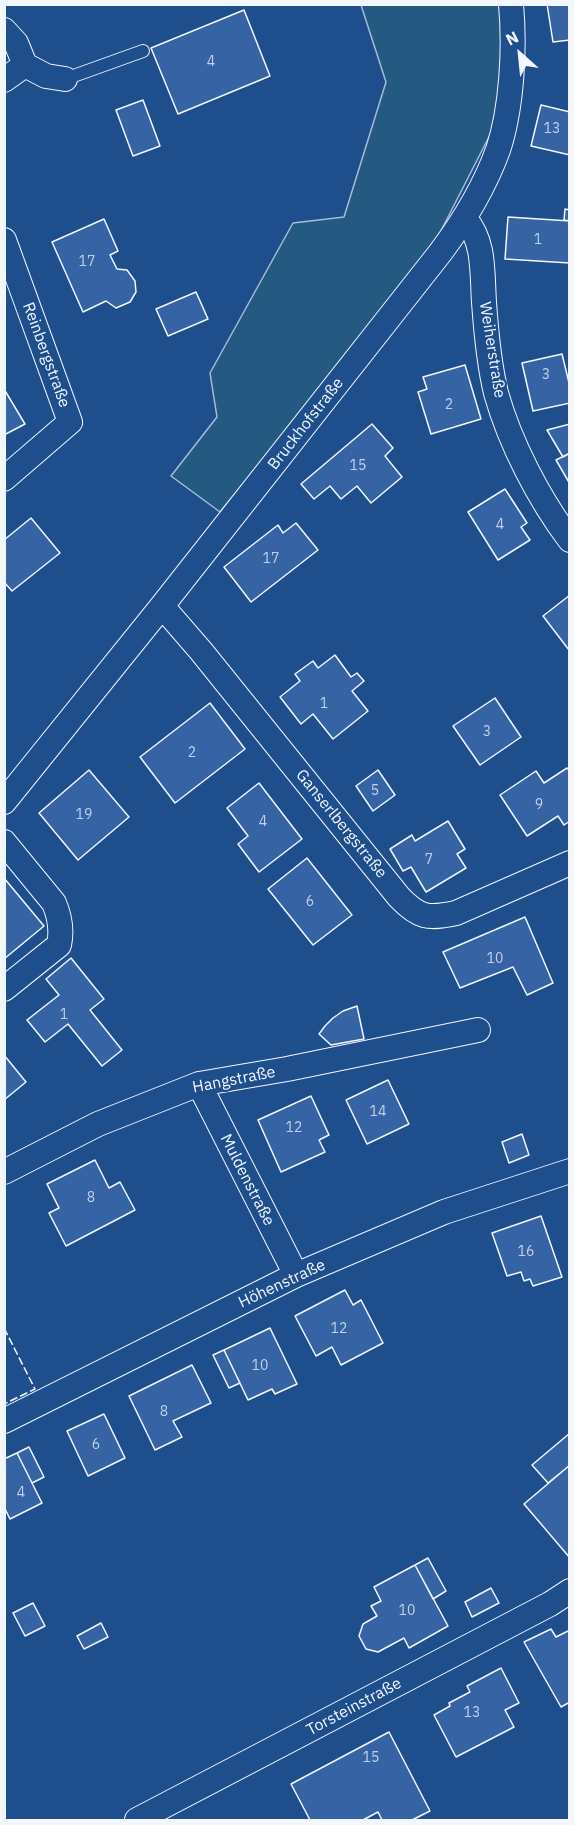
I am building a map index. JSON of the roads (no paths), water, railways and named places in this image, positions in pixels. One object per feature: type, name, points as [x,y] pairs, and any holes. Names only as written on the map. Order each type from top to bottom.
[{"type":"street","name":"Bruckhofstraße","points":[[4,802],[162,606],[434,262],[465,219],[499,148],[511,70],[513,26],[511,4]]},
{"type":"street","points":[[4,30],[16,43],[25,65],[46,76],[65,79]]},
{"type":"street","points":[[4,80],[25,65]]},
{"type":"street","name":"Weiherstraße","points":[[465,219],[477,235],[480,248],[484,303],[496,392],[533,483],[548,511],[570,540]]},
{"type":"street","name":"Reinbergstraße","points":[[4,240],[70,422],[4,479]]},
{"type":"street","name":"Ganserlbergstraße","points":[[162,606],[399,897],[421,916],[438,917],[456,913],[570,863]]},
{"type":"street","points":[[4,842],[54,903],[61,936],[59,945],[4,989]]},
{"type":"street","name":"Hangstraße","points":[[4,1172],[98,1124],[199,1084],[288,1069],[478,1030]]},
{"type":"street","name":"Muldenstraße","points":[[199,1084],[296,1275]]},
{"type":"street","name":"Höhenstraße","points":[[4,1421],[296,1275],[444,1212],[570,1171]]},
{"type":"street","name":"Torsteinstraße","points":[[137,1821],[177,1811],[570,1592]]},
{"type":"lane","points":[[65,79],[143,51]]}]
